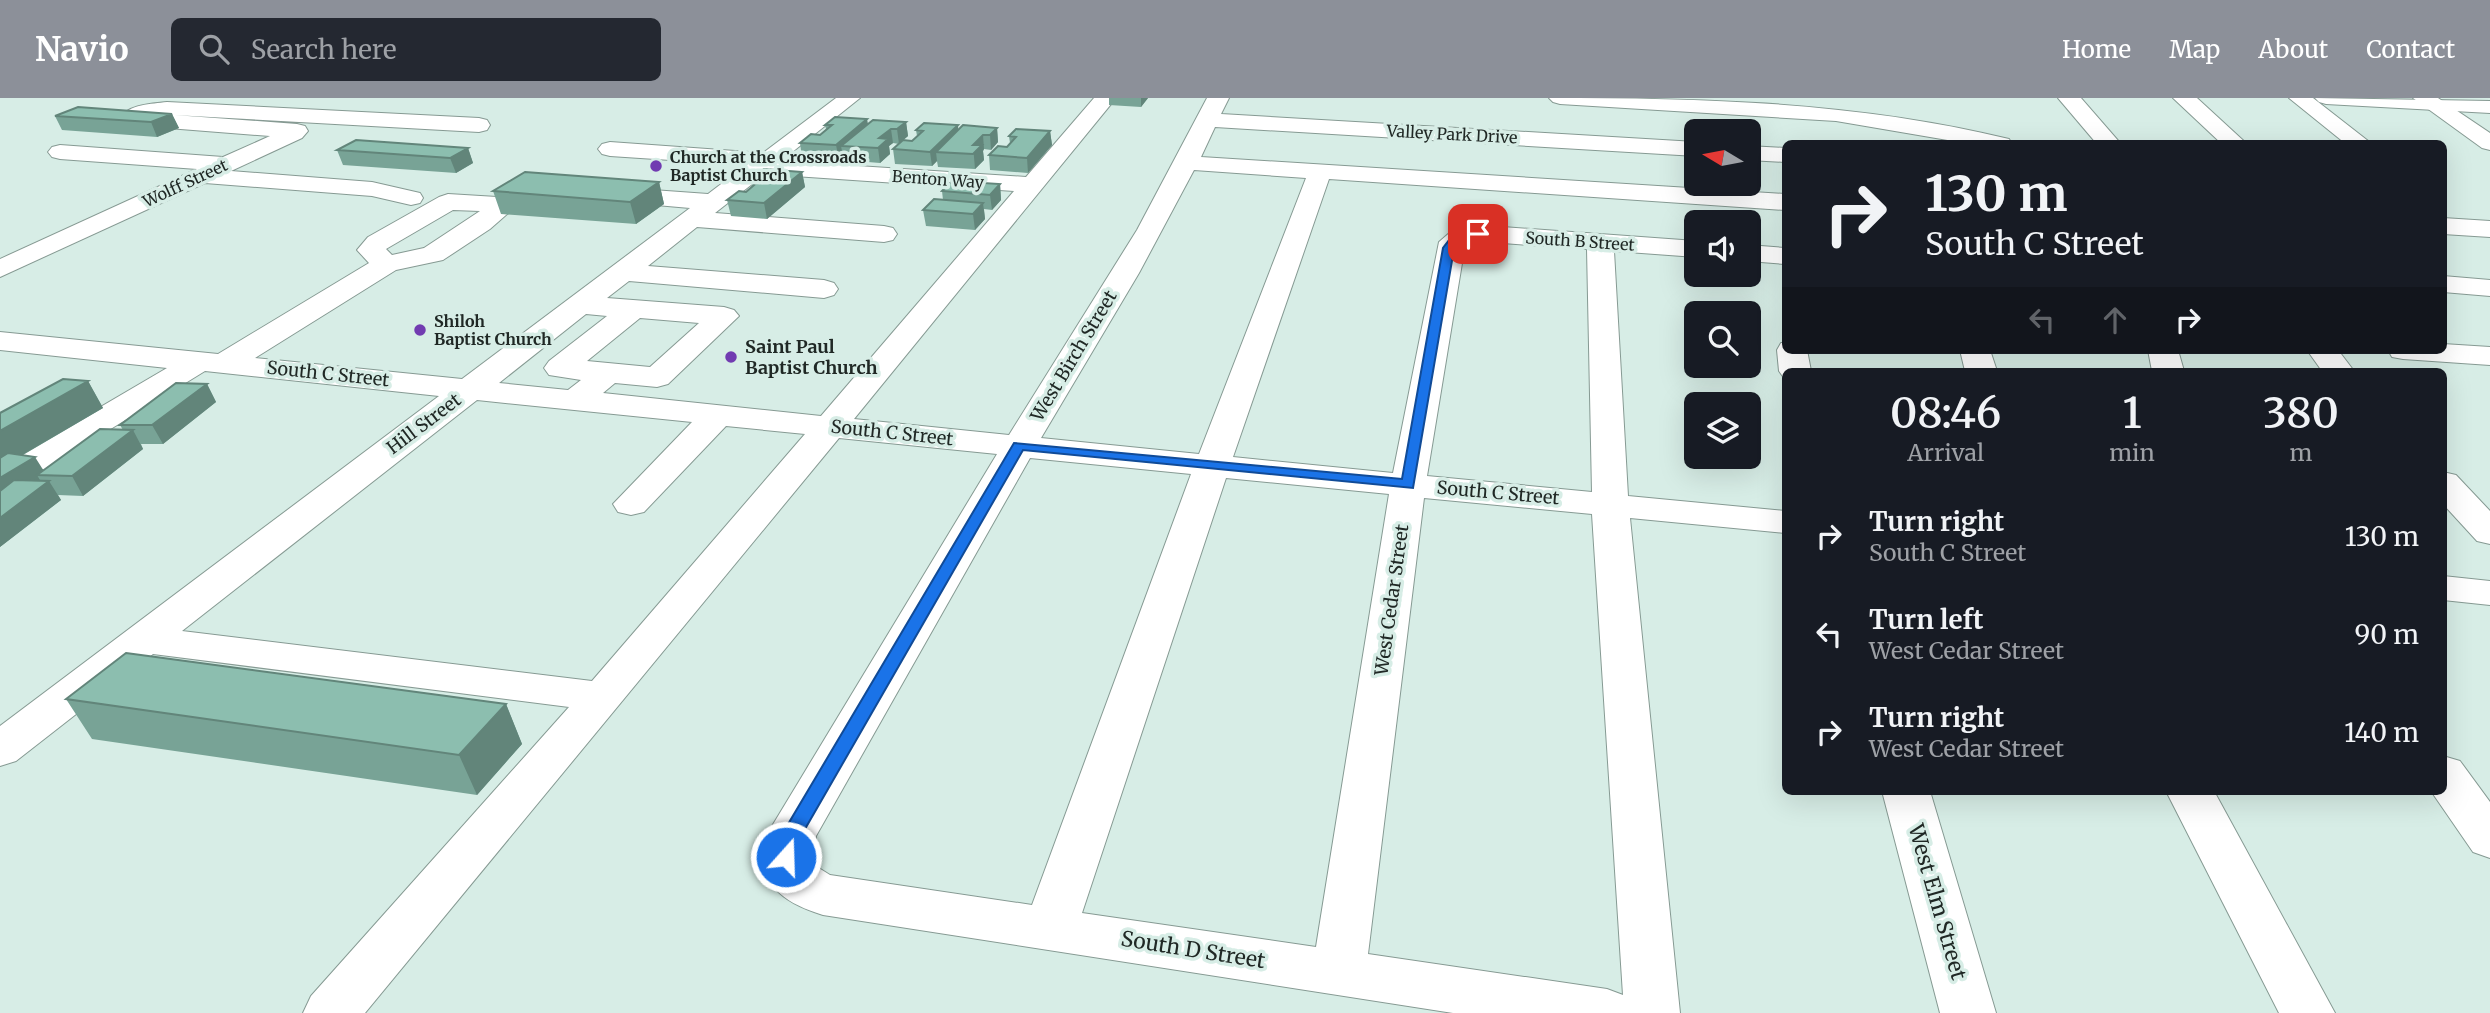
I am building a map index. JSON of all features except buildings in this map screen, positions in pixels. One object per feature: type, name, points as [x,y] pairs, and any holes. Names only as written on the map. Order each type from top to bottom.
[{"type":"street","name":"Wolff Street","points":[[0,269],[369,98]]},
{"type":"street","name":"Hill Street","points":[[0,750],[849,98]]},
{"type":"street","points":[[331,1013],[603,697],[1105,98]]},
{"type":"street","points":[[1560,98],[1831,106],[1944,137],[1968,140]]},
{"type":"street","points":[[2069,98],[2106,140]]},
{"type":"street","points":[[2184,98],[2231,140]]},
{"type":"street","points":[[2300,98],[2356,140]]},
{"type":"street","points":[[2326,98],[2426,101],[2490,107]]},
{"type":"street","points":[[2426,101],[2490,143]]},
{"type":"street","points":[[1710,102],[1715,119]]},
{"type":"street","points":[[1944,137],[1947,106]]},
{"type":"street","points":[[297,131],[130,118],[145,111],[167,108],[479,125]]},
{"type":"street","name":"Valley Park Drive","points":[[1213,109],[1684,148]]},
{"type":"street","name":"West Birch Street","points":[[788,869],[786,857],[791,836],[1019,446],[1146,239],[1188,163],[1213,109]]},
{"type":"street","name":"Benton Way","points":[[610,149],[1034,185]]},
{"type":"street","points":[[60,152],[350,167]]},
{"type":"street","points":[[1761,154],[1782,155]]},
{"type":"street","points":[[1188,163],[1782,202]]},
{"type":"street","points":[[1050,929],[1212,466],[1320,172]]},
{"type":"street","points":[[200,176],[372,189],[411,198]]},
{"type":"street","points":[[0,481],[387,264],[433,254],[481,224],[513,196],[535,189],[714,202]]},
{"type":"street","points":[[387,264],[370,250],[377,243],[449,202],[502,205]]},
{"type":"street","points":[[2447,206],[2483,229]]},
{"type":"street","points":[[692,219],[884,234]]},
{"type":"street","points":[[2447,226],[2483,229]]},
{"type":"street","name":"South B Street","points":[[1463,235],[1489,234],[1684,248]]},
{"type":"street","name":"West Cedar Street","points":[[1339,972],[1408,485],[1449,248],[1452,242],[1463,235]]},
{"type":"street","points":[[1600,242],[1610,503],[1652,1013]]},
{"type":"street","points":[[1761,254],[1782,256]]},
{"type":"street","points":[[623,272],[824,289]]},
{"type":"street","points":[[2447,284],[2490,288]]},
{"type":"street","points":[[579,305],[634,309],[724,316],[657,377],[560,368],[634,309]]},
{"type":"street","name":"South C Street","points":[[0,341],[1212,466],[1782,522]]},
{"type":"street","points":[[2447,353],[2490,356]]},
{"type":"street","points":[[2325,354],[2336,368]]},
{"type":"street","points":[[577,399],[607,373]]},
{"type":"street","points":[[631,504],[718,415]]},
{"type":"street","points":[[2447,487],[2490,533]]},
{"type":"street","points":[[2447,588],[2490,593]]},
{"type":"street","points":[[143,640],[603,697]]},
{"type":"street","points":[[2447,779],[2490,839]]},
{"type":"street","name":"West Elm Street","points":[[1907,795],[1968,1013]]},
{"type":"street","points":[[2192,795],[2306,1013]]},
{"type":"street","name":"South D Street","points":[[788,869],[801,885],[823,895],[1339,972],[1442,1001],[1607,1013]]},
{"type":"place","name":"Church at the Crossroads Baptist Church","points":[[656,166]]},
{"type":"place","name":"Shiloh Baptist Church","points":[[420,330]]},
{"type":"place","name":"Saint Paul Baptist Church","points":[[731,357]]},
{"type":"route","points":[[786,857],[791,836],[1019,446],[1408,485],[1449,248],[1457,237],[1478,234]]}]
